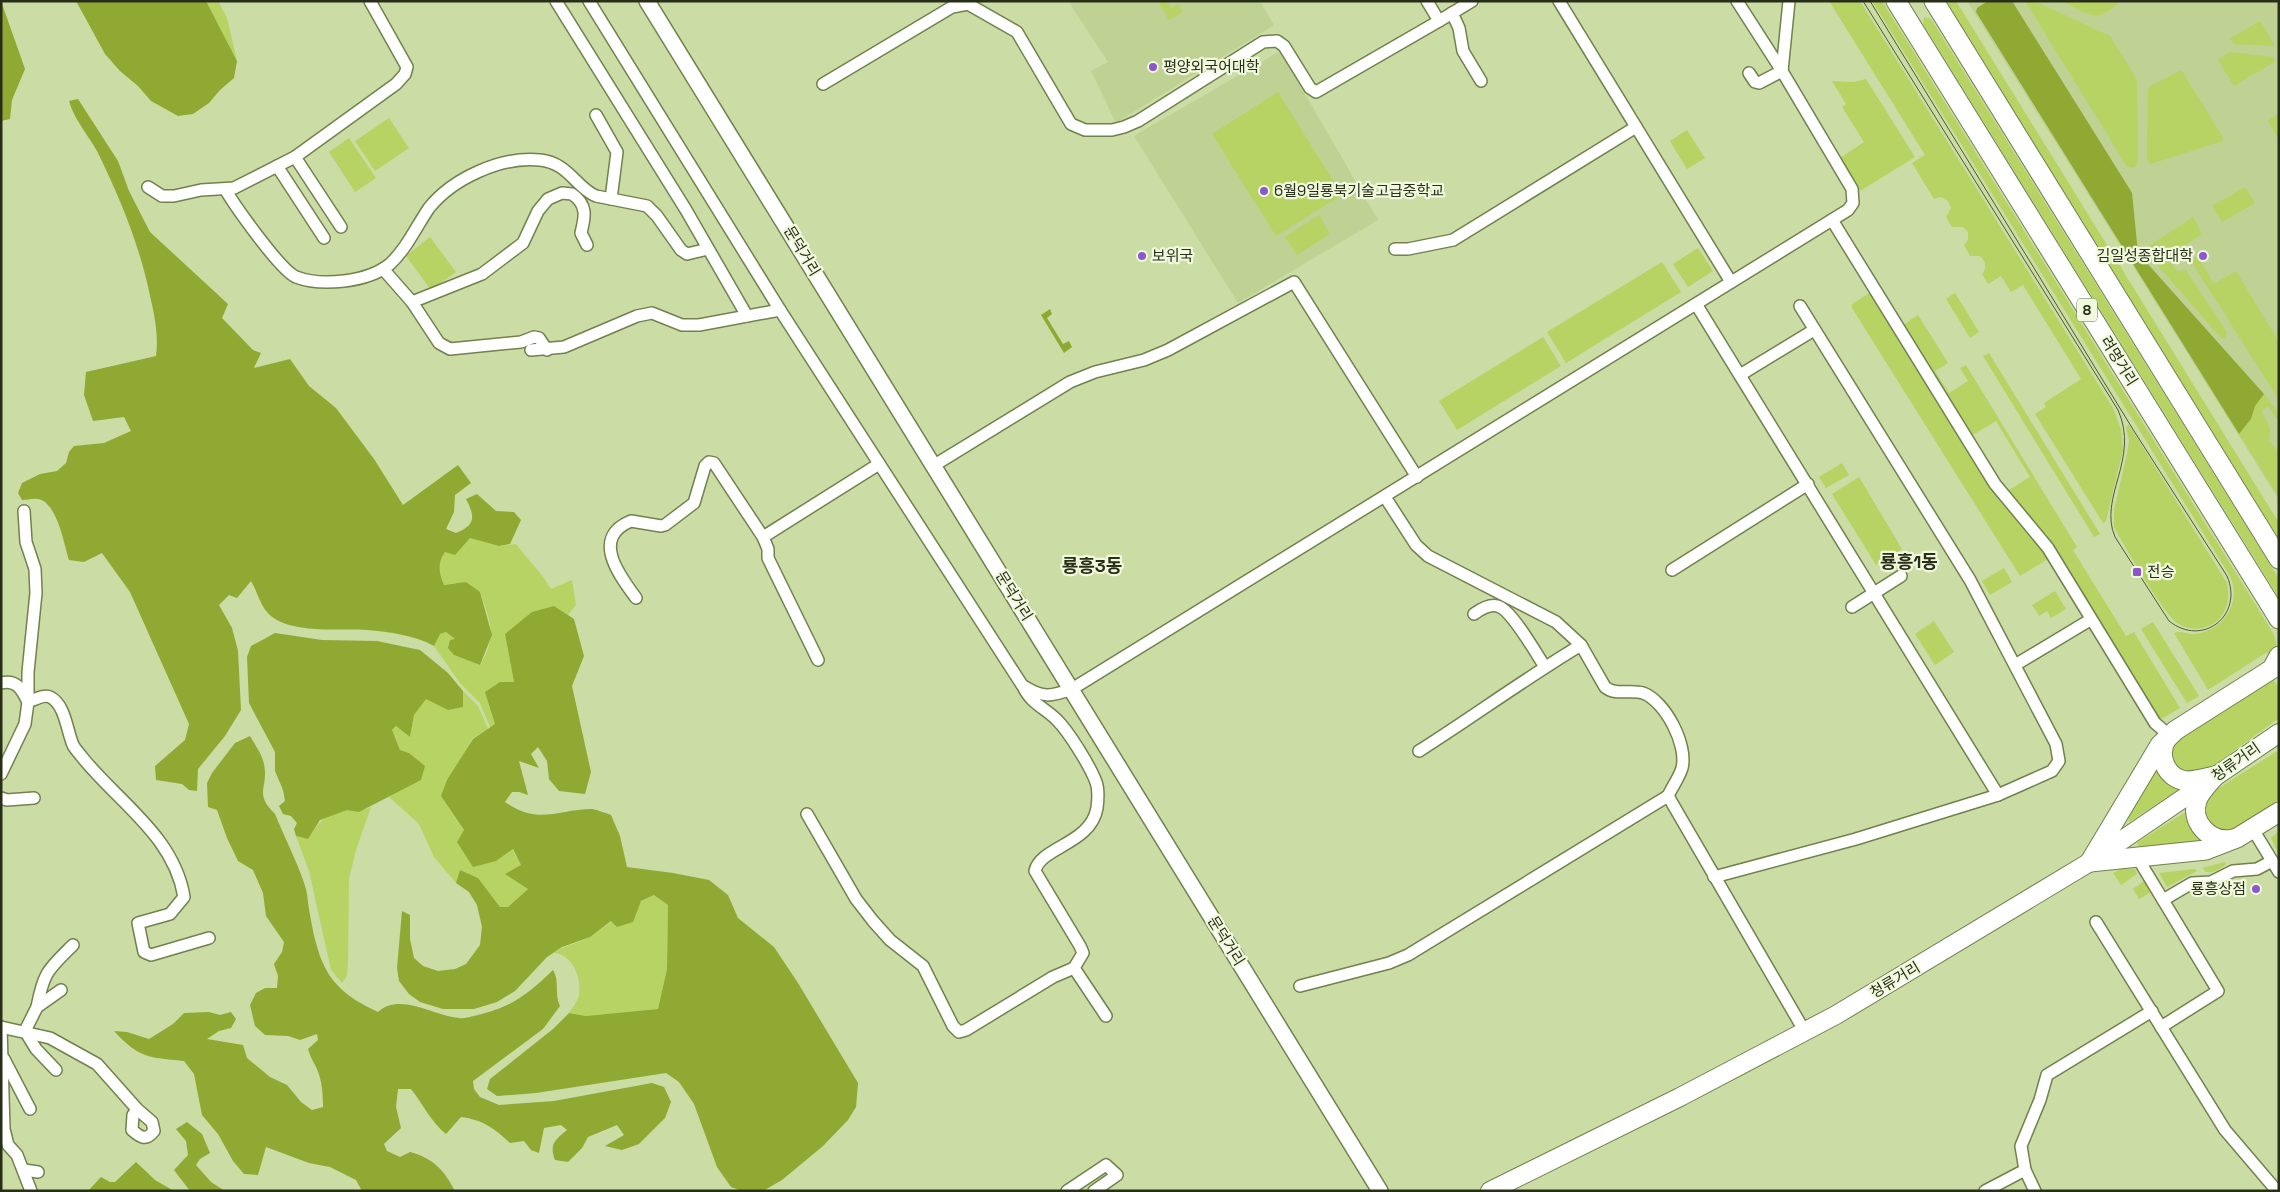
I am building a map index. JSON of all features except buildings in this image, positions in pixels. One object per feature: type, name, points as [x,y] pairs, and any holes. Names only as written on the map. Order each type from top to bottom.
[{"type":"highway","name":"려명거리","points":[[1896,1],[2279,619]]},
{"type":"highway","name":"8","points":[[1934,1],[2279,559]]},
{"type":"highway","points":[[2090,862],[2153,755],[2169,735],[2276,664]]},
{"type":"highway","points":[[2169,735],[2162,751],[2163,759],[2171,774],[2187,781],[2215,776]]},
{"type":"highway","points":[[2215,776],[2198,799],[2197,818],[2200,826],[2217,839],[2227,840],[2245,833]]},
{"type":"highway","points":[[2090,862],[2206,850],[2245,833],[2279,812]]},
{"type":"main road","name":"문덕거리","points":[[647,1],[1380,1191]]},
{"type":"main road","name":"청류거리","points":[[1490,1191],[1680,1097],[1805,1032],[2090,862],[2279,733]]},
{"type":"street","points":[[148,187],[162,196],[174,196],[201,190],[234,188],[295,157],[396,84],[405,74],[407,67],[370,1]]},
{"type":"street","points":[[556,1],[748,316]]},
{"type":"street","points":[[589,1],[780,310],[1031,701],[1059,722],[1082,756],[1096,783],[1098,797],[1096,811],[1084,832],[1041,861],[1035,871],[1083,953],[1074,968],[1052,977],[966,1030],[959,1032],[953,1026],[923,966],[890,940],[856,899],[807,814]]},
{"type":"street","points":[[1427,1],[1439,20]]},
{"type":"street","points":[[823,84],[952,7],[968,4],[1017,32],[1070,124],[1085,130],[1112,130],[1138,121],[1263,42],[1277,41],[1284,46],[1310,88],[1316,92],[1472,1]]},
{"type":"street","points":[[1559,1],[1731,282]]},
{"type":"street","points":[[1022,685],[1040,695],[1054,696],[1072,689],[1848,210],[1853,202],[1852,189],[1782,71],[1737,1]]},
{"type":"street","points":[[1782,71],[1789,1]]},
{"type":"street","points":[[1452,13],[1459,28],[1463,51],[1481,81]]},
{"type":"street","points":[[1749,73],[1755,82],[1759,83],[1782,71]]},
{"type":"street","points":[[596,115],[617,152],[611,199]]},
{"type":"street","points":[[1395,249],[1408,249],[1453,240],[1636,126]]},
{"type":"street","points":[[295,157],[341,227]]},
{"type":"street","points":[[225,189],[261,240],[294,276],[328,283],[359,279],[383,269],[408,242],[437,199],[459,183],[495,166],[532,160],[550,162],[572,174],[589,193],[651,208],[682,250],[688,254],[708,249]]},
{"type":"street","points":[[277,166],[324,238]]},
{"type":"street","points":[[412,302],[482,274],[523,243],[538,211],[548,199],[555,195],[572,194],[583,206],[585,215],[581,233],[587,245]]},
{"type":"street","points":[[1832,220],[1995,484],[2048,548],[2090,620],[2155,724],[2169,735]]},
{"type":"street","points":[[383,269],[412,302],[439,343],[450,349],[521,342],[534,337],[539,338],[547,350]]},
{"type":"street","points":[[933,466],[1070,382],[1095,372],[1144,360],[1168,350],[1294,282],[1417,477]]},
{"type":"street","points":[[1696,304],[1998,795]]},
{"type":"street","points":[[1714,877],[1856,839],[1998,795],[2052,772],[2059,761],[2056,744],[1970,580],[1800,306]]},
{"type":"street","points":[[531,350],[564,347],[637,316],[652,313],[682,325],[699,325],[780,310]]},
{"type":"street","points":[[1740,375],[1814,330]]},
{"type":"street","points":[[636,598],[613,565],[611,542],[616,530],[631,520],[661,526],[665,525],[691,507],[694,503],[705,466],[709,462],[714,463],[763,537],[768,549],[768,558],[818,660]]},
{"type":"street","points":[[763,537],[878,464]]},
{"type":"street","points":[[1672,570],[1808,484]]},
{"type":"street","points":[[1300,986],[1389,963],[1408,955],[1668,796],[1682,768],[1683,749],[1678,735],[1660,706],[1646,694],[1633,690],[1616,692],[1605,687],[1581,645],[1556,622],[1428,556],[1416,545],[1385,497]]},
{"type":"street","points":[[1,774],[25,724],[28,702],[28,672],[36,592],[35,569],[26,542],[24,511]]},
{"type":"street","points":[[1852,607],[1901,576]]},
{"type":"street","points":[[1474,614],[1492,605],[1499,606],[1508,613],[1545,667]]},
{"type":"street","points":[[2015,665],[2090,620]]},
{"type":"street","points":[[1419,751],[1581,645]]},
{"type":"street","points":[[1,682],[9,681],[20,687],[28,702]]},
{"type":"street","points":[[28,702],[44,696],[50,697],[56,702],[62,712],[74,747],[100,780],[155,832],[182,882],[184,897],[179,906],[170,914],[138,923],[144,952],[151,955],[209,938]]},
{"type":"street","points":[[1668,796],[1805,1032]]},
{"type":"street","points":[[1,798],[7,800],[34,798]]},
{"type":"street","points":[[2245,833],[2272,860],[2279,872]]},
{"type":"street","points":[[2137,857],[2218,991],[2161,1027]]},
{"type":"street","points":[[2163,900],[2192,883],[2212,882],[2233,871],[2257,869],[2272,860]]},
{"type":"street","points":[[2096,922],[2225,1130],[2277,1191]]},
{"type":"street","points":[[25,1031],[37,1007],[42,981],[47,971],[73,945]]},
{"type":"street","points":[[1074,968],[1106,1016]]},
{"type":"street","points":[[37,1007],[61,990]]},
{"type":"street","points":[[2035,1191],[2025,1170],[2020,1146],[2040,1100],[2047,1075],[2152,1011]]},
{"type":"street","points":[[31,1191],[17,1155],[8,1144],[4,1129],[1,1027],[50,1038],[97,1064],[137,1109]]},
{"type":"street","points":[[25,1031],[36,1049],[56,1070]]},
{"type":"street","points":[[3,1055],[30,1109]]},
{"type":"street","points":[[1067,1191],[1106,1165],[1113,1169],[1117,1175],[1094,1191]]},
{"type":"street","points":[[24,1170],[38,1172]]},
{"type":"street","points":[[1985,1191],[2025,1170]]},
{"type":"shaded area","name":"평양외국어대학","points":[[1068,1],[1260,1],[1274,25],[1116,123],[1091,71],[1108,62]]},
{"type":"shaded area","name":"김일성종합대학","points":[[1967,1],[2279,1],[2279,500],[1974,12]]},
{"type":"shaded area","name":"6월9일룡북기술고급중학교","points":[[1280,51],[1378,220],[1238,303],[1134,136]]},
{"type":"green space","points":[[1,1],[25,69],[12,100],[10,119],[1,121]]},
{"type":"green space","points":[[76,1],[206,1],[237,61],[234,78],[209,103],[193,114],[178,116],[151,101],[138,86],[120,71],[105,54]]},
{"type":"green space","points":[[206,1],[218,1],[227,18],[237,61]]},
{"type":"green space","points":[[1158,1],[1167,1],[1171,8],[1178,4],[1183,12],[1169,20]]},
{"type":"green space","points":[[1829,1],[1860,1],[2113,408],[2121,429],[2123,450],[2106,521],[2103,523],[2035,414],[2046,407],[2044,403],[2081,379],[2023,285],[2011,292],[2001,276],[1988,284],[1982,274],[1985,267],[1984,260],[1980,256],[1970,256],[1964,245],[1968,240],[1968,232],[1963,227],[1952,227],[1946,217],[1951,208],[1948,201],[1941,197],[1934,199],[1912,163],[1925,155]]},
{"type":"green space","points":[[1872,1],[1882,1],[2273,633],[2276,646],[2270,657],[2267,652],[2208,690],[2174,633],[2196,634],[2215,627],[2222,621],[2232,605],[2234,595],[2230,576]]},
{"type":"green space","points":[[1951,1],[1956,1],[2279,523],[2279,539],[1948,4]]},
{"type":"green space","points":[[1988,1],[2012,1],[2132,193],[2138,253],[2264,394],[2255,406],[2251,419],[2239,434],[1976,12],[1977,8]]},
{"type":"green space","points":[[2025,1],[2034,1],[2110,36],[2137,80],[2138,158],[2136,167],[2131,168],[2126,165]]},
{"type":"green space","points":[[2062,1],[2120,1],[2105,13],[2092,15]]},
{"type":"green space","points":[[1924,17],[1931,19],[2279,579],[2279,598],[1923,24]]},
{"type":"green space","points":[[2261,22],[2274,44],[2273,46],[2234,44],[2230,39]]},
{"type":"green space","points":[[2230,52],[2273,57],[2276,61],[2234,86],[2218,60]]},
{"type":"green space","points":[[2182,71],[2222,136],[2223,141],[2150,164],[2147,157],[2149,87]]},
{"type":"green space","points":[[1866,79],[1915,157],[1860,191],[1840,158],[1864,142],[1842,107],[1846,104],[1832,81],[1854,82]]},
{"type":"green space","points":[[1278,92],[1342,195],[1276,236],[1212,134]]},
{"type":"green space","points":[[78,99],[118,161],[129,191],[150,232],[228,304],[222,318],[253,350],[261,353],[254,368],[290,359],[309,386],[336,408],[374,459],[403,505],[458,465],[471,483],[455,495],[454,512],[446,529],[456,533],[467,527],[472,519],[472,515],[466,499],[477,494],[496,511],[514,512],[521,520],[510,544],[499,546],[470,538],[455,555],[445,552],[441,560],[440,572],[444,585],[466,582],[480,592],[492,635],[480,665],[454,655],[448,648],[450,640],[455,639],[446,632],[440,634],[434,646],[410,637],[384,632],[300,627],[276,619],[267,612],[251,581],[237,598],[229,595],[219,605],[232,628],[238,651],[241,710],[225,736],[198,769],[197,791],[189,790],[182,784],[156,780],[155,766],[185,740],[189,724],[130,592],[102,553],[84,562],[69,560],[59,525],[50,508],[45,502],[38,499],[22,500],[18,493],[22,483],[40,474],[57,471],[66,463],[69,452],[74,446],[104,443],[131,431],[124,417],[93,421],[84,395],[86,372],[156,356],[156,324],[139,255],[128,220],[105,168],[71,108],[69,101]]},
{"type":"green space","points":[[2279,113],[2279,140],[2268,121]]},
{"type":"green space","points":[[389,118],[409,148],[375,171],[355,141]]},
{"type":"green space","points":[[1687,130],[1705,158],[1687,169],[1670,141]]},
{"type":"green space","points":[[349,138],[376,178],[355,192],[329,152]]},
{"type":"green space","points":[[2245,187],[2255,203],[2222,222],[2212,206]]},
{"type":"green space","points":[[1319,215],[1330,234],[1297,255],[1285,237]]},
{"type":"green space","points":[[2193,217],[2202,234],[2166,257],[2177,271],[2186,270],[2227,332],[2225,338],[2222,339],[2145,251],[2146,248]]},
{"type":"green space","points":[[430,237],[456,272],[431,290],[406,256]]},
{"type":"green space","points":[[1698,248],[1713,271],[1688,287],[1673,264]]},
{"type":"green space","points":[[2195,257],[2200,257],[2199,259],[2214,284],[2236,271],[2279,342],[2279,400],[2193,264]]},
{"type":"green space","points":[[1662,262],[1681,292],[1566,363],[1547,332]]},
{"type":"green space","points":[[1871,292],[2000,501],[2030,531],[2048,559],[2020,576],[1852,308],[1852,304]]},
{"type":"green space","points":[[1955,293],[1979,332],[1970,338],[1946,299]]},
{"type":"green space","points":[[1050,309],[1052,314],[1047,318],[1063,344],[1069,341],[1072,347],[1064,353],[1041,315]]},
{"type":"green space","points":[[1918,315],[1948,363],[1935,371],[1949,393],[1968,381],[1960,368],[1966,365],[2077,547],[2073,550],[2126,636],[2134,632],[2180,708],[2158,721],[2042,532],[2019,502],[2007,491],[2030,477],[1996,421],[1971,436],[1903,325]]},
{"type":"green space","points":[[1543,337],[1561,366],[1457,430],[1439,401]]},
{"type":"green space","points":[[1989,353],[2100,534],[2094,537],[1983,356]]},
{"type":"green space","points":[[2264,394],[2279,414],[2278,420],[2268,406],[2261,411],[2270,428],[2269,441],[2278,451],[2279,498],[2239,434],[2251,419],[2255,406]]},
{"type":"green space","points":[[2129,425],[2227,583],[2228,597],[2226,607],[2219,619],[2210,626],[2188,628],[2177,623],[2171,617],[2144,578],[2114,527],[2114,510],[2128,449],[2129,440],[2126,427]]},
{"type":"green space","points":[[1842,463],[1849,475],[1826,488],[1819,477]]},
{"type":"green space","points":[[1859,477],[1902,549],[1876,565],[1832,494]]},
{"type":"green space","points":[[470,538],[499,546],[516,544],[551,589],[572,580],[576,605],[568,615],[554,606],[505,634],[514,682],[495,724],[490,727],[480,703],[460,683],[434,646],[440,634],[446,632],[455,639],[454,655],[480,665],[486,655],[491,637],[489,620],[480,592],[455,583],[444,585],[440,572],[441,560],[445,552],[455,554]]},
{"type":"green space","points":[[2004,568],[2012,582],[1990,595],[1982,581]]},
{"type":"green space","points":[[2055,591],[2066,609],[2051,618],[2047,611],[2039,616],[2032,605]]},
{"type":"green space","points":[[554,606],[574,619],[584,656],[572,686],[591,772],[585,794],[559,791],[549,779],[547,761],[538,747],[531,754],[539,768],[519,761],[528,795],[512,792],[505,802],[517,809],[539,815],[592,809],[611,815],[620,836],[627,867],[709,880],[728,895],[738,918],[774,947],[798,983],[858,1083],[856,1107],[848,1120],[823,1146],[782,1180],[763,1191],[742,1191],[731,1187],[717,1167],[694,1104],[679,1082],[666,1073],[536,1093],[497,1096],[487,1089],[490,1079],[553,1029],[569,1013],[586,1016],[658,1009],[667,969],[668,905],[654,895],[641,901],[633,922],[617,927],[611,921],[590,937],[562,947],[547,957],[515,991],[497,1002],[474,1009],[443,1009],[420,1002],[409,994],[399,981],[397,968],[402,911],[410,915],[410,939],[414,958],[423,966],[438,971],[455,969],[466,964],[480,945],[482,927],[477,905],[469,892],[456,883],[460,870],[478,878],[500,907],[508,907],[528,889],[505,874],[521,865],[513,849],[496,861],[473,867],[457,842],[464,830],[441,796],[447,780],[473,739],[495,724],[485,692],[500,682],[514,682],[505,634],[532,612]]},
{"type":"green space","points":[[1934,621],[1954,652],[1935,665],[1915,634]]},
{"type":"green space","points":[[2153,622],[2199,696],[2187,703],[2141,629]]},
{"type":"green space","points":[[275,633],[322,640],[377,641],[420,650],[448,673],[463,691],[463,707],[448,710],[426,699],[414,715],[410,737],[396,726],[392,730],[400,750],[409,753],[425,766],[421,780],[359,812],[347,810],[320,820],[308,839],[296,836],[294,829],[297,823],[291,816],[283,814],[279,806],[285,801],[283,790],[275,771],[275,752],[249,703],[247,657],[251,646]]},
{"type":"green space","points":[[2272,678],[2279,688],[2279,718],[2205,772],[2200,774],[2178,769],[2172,759],[2173,742]]},
{"type":"green space","points":[[463,691],[478,706],[488,729],[472,739],[441,796],[464,831],[496,861],[512,849],[521,865],[506,874],[528,889],[508,907],[500,907],[478,878],[460,870],[456,883],[434,857],[419,824],[389,797],[395,793],[409,753],[400,750],[392,730],[396,726],[410,737],[414,715],[426,698],[448,710],[463,707]]},
{"type":"green space","points":[[250,736],[264,764],[263,795],[265,801],[275,814],[299,870],[306,889],[313,933],[318,949],[329,974],[337,985],[361,1004],[378,1012],[387,1006],[396,1004],[464,1018],[490,1012],[510,1004],[536,986],[553,970],[560,1006],[543,1029],[473,1081],[474,1089],[480,1097],[499,1105],[554,1101],[652,1083],[664,1087],[671,1102],[665,1118],[639,1144],[622,1150],[605,1146],[624,1135],[617,1125],[588,1137],[582,1148],[568,1162],[555,1160],[553,1155],[554,1143],[567,1130],[561,1125],[544,1128],[539,1153],[531,1150],[524,1141],[510,1143],[488,1126],[469,1118],[461,1117],[446,1134],[431,1118],[411,1089],[398,1089],[396,1107],[401,1128],[384,1144],[387,1151],[400,1157],[410,1152],[431,1161],[447,1177],[455,1191],[362,1191],[356,1180],[330,1167],[309,1163],[266,1147],[258,1175],[244,1174],[233,1161],[218,1134],[202,1115],[194,1074],[184,1061],[162,1059],[138,1052],[114,1031],[127,1032],[149,1039],[173,1024],[184,1013],[209,1012],[220,1015],[231,1012],[236,1019],[231,1028],[219,1031],[207,1039],[243,1045],[247,1058],[270,1077],[287,1085],[301,1102],[312,1110],[323,1107],[320,1076],[308,1049],[318,1040],[317,1034],[300,1040],[288,1036],[265,1035],[255,1026],[250,1005],[256,993],[265,988],[277,988],[278,976],[274,964],[282,952],[284,942],[266,916],[263,893],[253,870],[238,861],[217,810],[208,807],[207,783],[212,773],[235,743]]},
{"type":"green space","points":[[2279,750],[2279,803],[2238,829],[2227,832],[2211,826],[2206,816],[2205,804],[2214,791]]},
{"type":"green space","points":[[2156,765],[2178,790],[2129,822],[2128,817]]},
{"type":"green space","points":[[371,807],[356,850],[349,879],[348,963],[347,976],[342,983],[331,970],[309,871],[296,836],[308,839],[324,819],[335,812]]},
{"type":"green space","points":[[2187,811],[2204,843],[2138,847],[2138,842]]},
{"type":"green space","points":[[2279,831],[2279,855],[2271,838]]},
{"type":"green space","points":[[2225,862],[2226,864],[2214,871],[2206,872],[2202,868]]},
{"type":"green space","points":[[2121,869],[2135,869],[2137,874],[2121,885],[2113,873]]},
{"type":"green space","points":[[2195,869],[2197,871],[2167,887],[2159,873]]},
{"type":"green space","points":[[2144,881],[2151,892],[2139,899],[2133,889]]},
{"type":"green space","points":[[654,895],[668,905],[667,969],[658,1009],[586,1016],[569,1013],[578,997],[579,981],[571,962],[566,957],[554,953],[588,938]]},
{"type":"green space","points":[[187,1122],[202,1134],[210,1153],[200,1159],[196,1165],[211,1182],[225,1191],[190,1191],[174,1170],[188,1155],[186,1141],[176,1129]]},
{"type":"green space","points":[[136,1162],[155,1180],[174,1191],[88,1191],[101,1177],[110,1182],[115,1182]]},
{"type":"tram line","points":[[1863,1],[2118,410],[2123,428],[2124,445],[2111,507],[2111,522],[2115,537],[2169,621],[2182,628],[2195,631],[2207,629],[2217,623],[2225,614],[2230,603],[2231,590],[2227,576],[2134,431],[1870,1]]},
{"type":"place","name":"평양외국어대학","points":[[1153,67]]},
{"type":"place","name":"6월9일룡북기술고급중학교","points":[[1264,191]]},
{"type":"place","name":"보위국","points":[[1142,256]]},
{"type":"place","name":"김일성종합대학","points":[[2203,256]]},
{"type":"place","name":"전승","points":[[2137,572]]},
{"type":"place","name":"룡흥상점","points":[[2256,889]]},
{"type":"district","name":"룡흥1동","points":[[1909,562]]},
{"type":"district","name":"룡흥3동","points":[[1092,566]]}]
